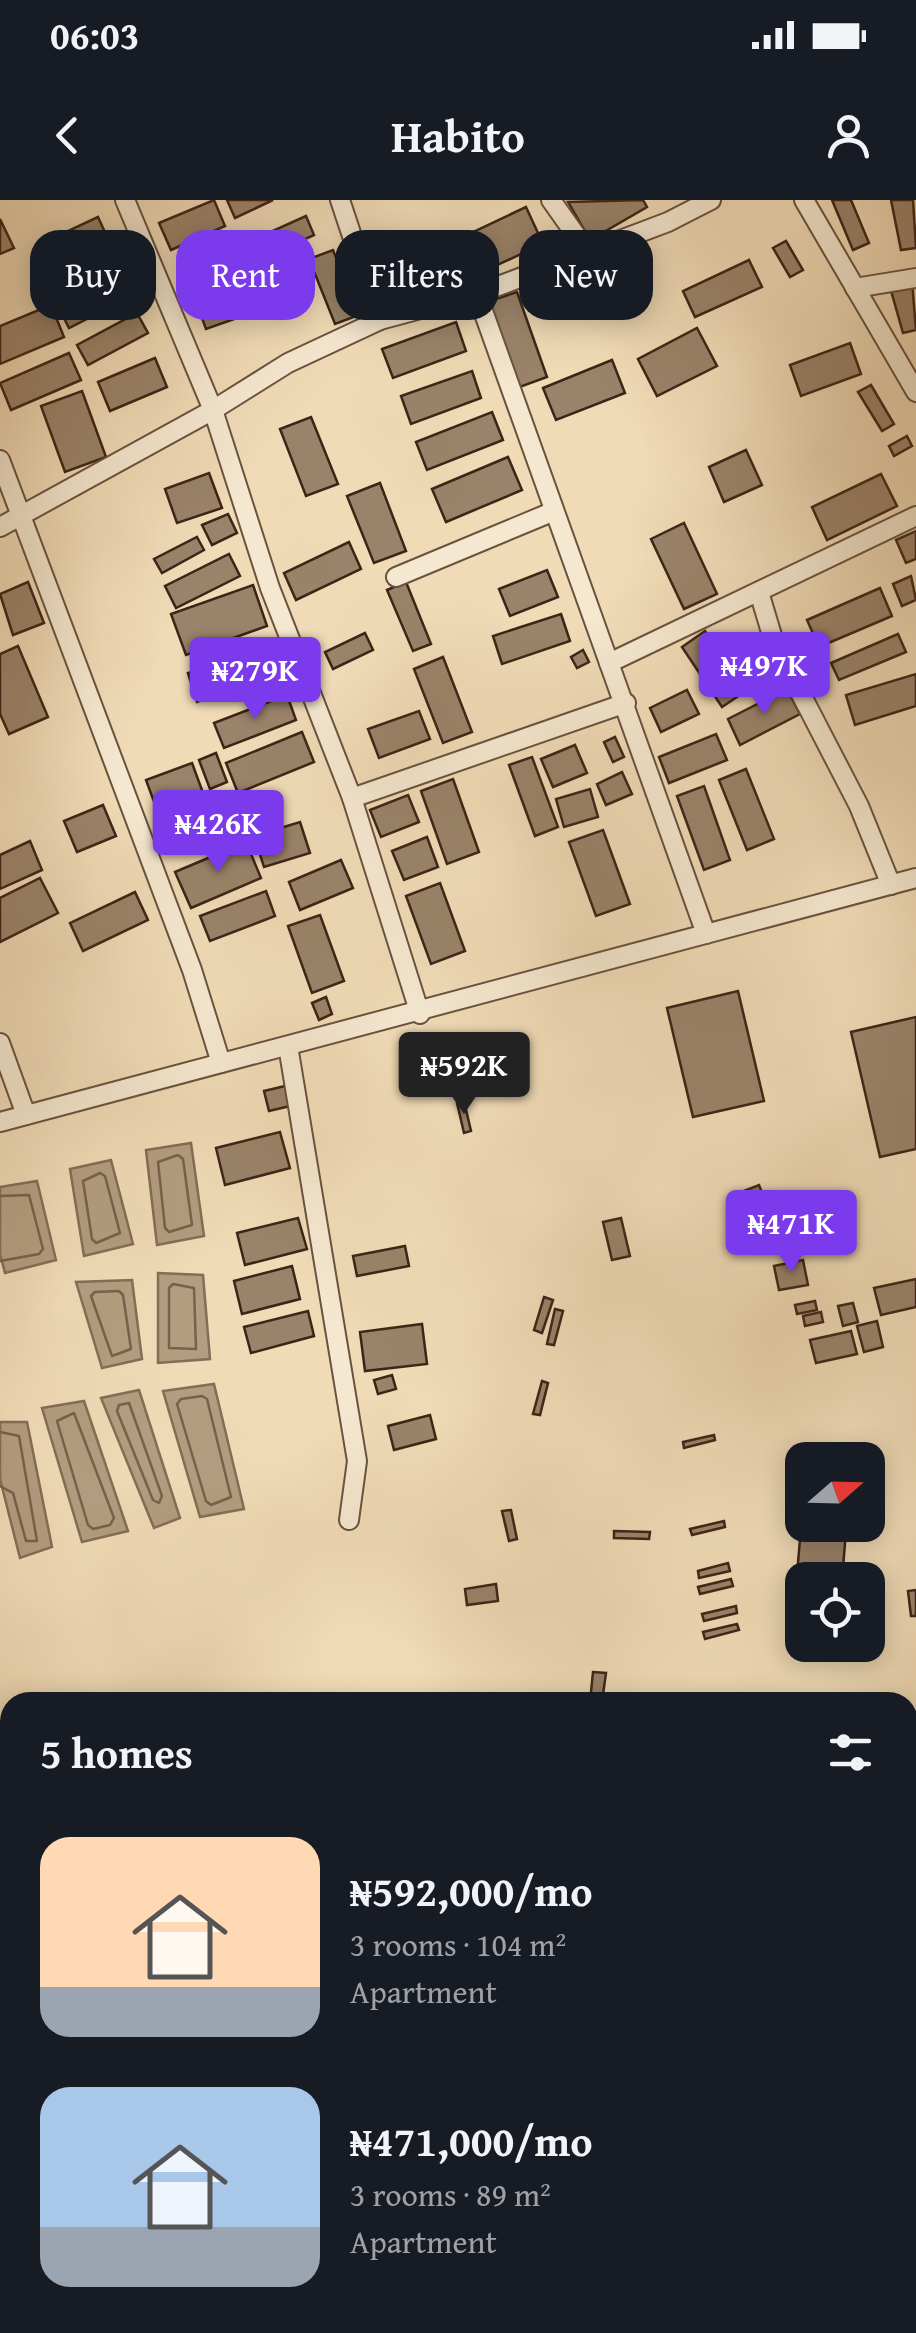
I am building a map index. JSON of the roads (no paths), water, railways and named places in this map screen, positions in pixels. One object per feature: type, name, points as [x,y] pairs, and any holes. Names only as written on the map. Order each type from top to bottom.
[{"type":"street","points":[[125,200],[213,410],[270,588],[352,798],[420,1014]]},
{"type":"street","points":[[340,200],[350,230]]},
{"type":"street","points":[[551,200],[573,230]]},
{"type":"street","points":[[645,230],[710,200]]},
{"type":"street","points":[[804,200],[916,392]]},
{"type":"street","points":[[855,288],[916,278]]},
{"type":"street","points":[[0,527],[213,410],[288,363],[380,320]]},
{"type":"street","points":[[486,320],[706,934]]},
{"type":"street","points":[[0,460],[192,970],[222,1063]]},
{"type":"street","points":[[396,577],[552,512]]},
{"type":"street","points":[[610,663],[916,516]]},
{"type":"street","points":[[759,592],[774,642],[859,806],[891,885]]},
{"type":"street","points":[[352,798],[626,703]]},
{"type":"street","points":[[0,1122],[420,1014],[916,878]]},
{"type":"street","points":[[0,1043],[26,1115]]},
{"type":"street","points":[[288,1046],[357,1462],[349,1520]]},
{"type":"water","points":[[191,1143],[204,1236],[157,1245],[146,1150]]},
{"type":"water","points":[[111,1160],[133,1244],[84,1256],[70,1169]]},
{"type":"water","points":[[37,1181],[56,1260],[5,1273],[0,1254],[0,1187]]},
{"type":"water","points":[[158,1273],[203,1275],[210,1359],[158,1363]]},
{"type":"water","points":[[132,1280],[142,1359],[102,1368],[76,1282]]},
{"type":"water","points":[[214,1384],[244,1509],[200,1517],[163,1391]]},
{"type":"water","points":[[139,1390],[180,1518],[154,1528],[101,1398]]},
{"type":"water","points":[[84,1401],[128,1531],[82,1542],[42,1408]]},
{"type":"water","points":[[0,1422],[27,1422],[52,1547],[20,1558],[0,1479]]}]
